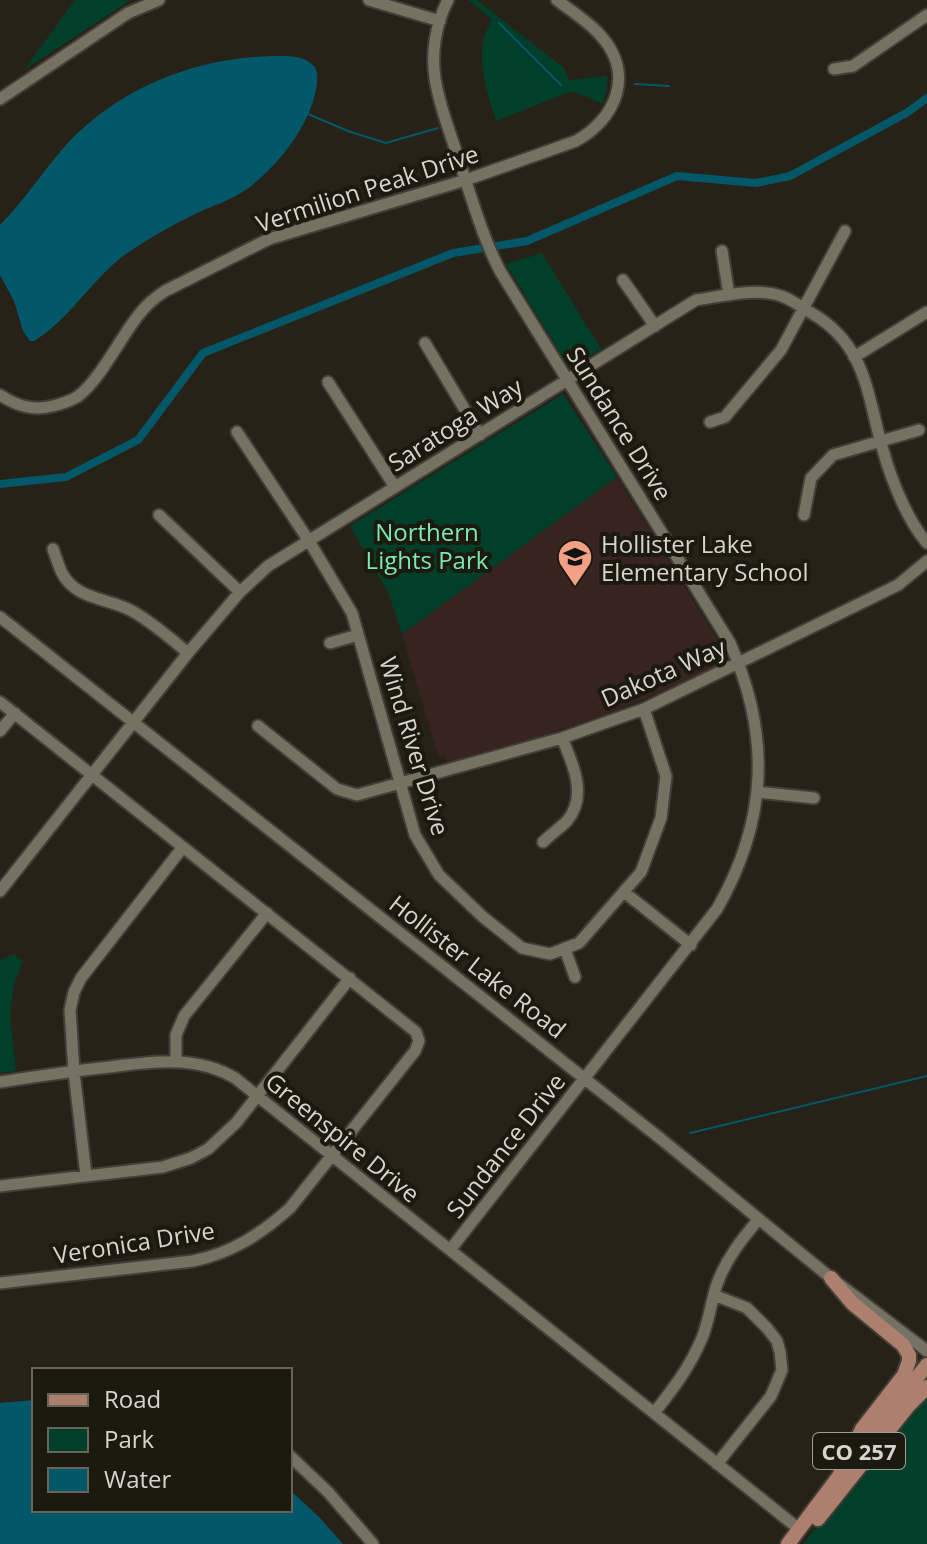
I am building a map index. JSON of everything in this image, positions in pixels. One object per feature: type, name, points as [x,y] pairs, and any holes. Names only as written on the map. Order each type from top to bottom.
[{"type":"main road","points":[[831,1278],[852,1303],[903,1345],[909,1355],[904,1375],[862,1429],[839,1476]]},
{"type":"main road","name":"CO 257","points":[[788,1544],[799,1536],[839,1476],[927,1365]]},
{"type":"main road","points":[[799,1536],[927,1387]]},
{"type":"street","points":[[0,99],[128,13],[159,0]]},
{"type":"street","points":[[369,0],[440,21]]},
{"type":"street","name":"Sundance Drive","points":[[448,0],[435,45],[435,78],[485,237],[496,262],[718,623],[739,663],[751,701],[758,747],[758,792],[753,823],[739,867],[717,909],[450,1250]]},
{"type":"street","name":"Vermilion Peak Drive","points":[[0,395],[14,404],[29,408],[46,408],[76,397],[97,375],[140,312],[151,301],[269,239],[466,180],[591,133],[612,106],[617,92],[619,77],[616,63],[600,34],[557,0]]},
{"type":"street","points":[[834,69],[853,66],[927,15]]},
{"type":"street","points":[[710,422],[725,417],[781,350],[845,231]]},
{"type":"street","points":[[722,251],[729,295]]},
{"type":"street","points":[[623,280],[655,326]]},
{"type":"street","name":"Saratoga Way","points":[[0,891],[188,653],[240,592],[268,566],[696,300],[746,292],[784,296],[824,320],[849,346],[864,376],[880,441],[902,500],[927,543]]},
{"type":"street","points":[[854,357],[927,312]]},
{"type":"street","points":[[425,343],[480,435]]},
{"type":"street","points":[[328,382],[395,487]]},
{"type":"street","points":[[804,515],[811,478],[833,455],[919,430]]},
{"type":"street","name":"Wind River Drive","points":[[237,432],[352,613],[415,835],[439,875],[483,917],[522,948],[550,954],[565,949]]},
{"type":"street","points":[[159,515],[240,592]]},
{"type":"street","points":[[53,549],[63,576],[78,591],[129,609],[188,653]]},
{"type":"street","name":"Dakota Way","points":[[258,726],[337,789],[357,795],[562,738],[644,709],[898,585],[927,561]]},
{"type":"street","name":"Hollister Lake Road","points":[[0,617],[927,1351]]},
{"type":"street","points":[[330,643],[358,635]]},
{"type":"street","points":[[0,702],[350,978],[257,1096],[208,1149],[163,1167],[0,1186]]},
{"type":"street","points":[[575,977],[565,949],[579,943],[641,872],[661,818],[666,776],[644,709]]},
{"type":"street","points":[[0,731],[15,713]]},
{"type":"street","points":[[543,842],[566,821],[578,799],[579,785],[562,738]]},
{"type":"street","points":[[758,792],[814,798]]},
{"type":"street","points":[[86,1175],[74,1072],[70,1010],[74,992],[81,978],[183,847]]},
{"type":"street","points":[[624,892],[691,945]]},
{"type":"street","points":[[176,1061],[176,1035],[184,1016],[267,913]]},
{"type":"street","name":"Veronica Drive","points":[[0,1283],[213,1257],[250,1240],[270,1226],[290,1208],[332,1156],[415,1051],[419,1041],[416,1032],[350,978]]},
{"type":"street","name":"Greenspire Drive","points":[[0,1082],[176,1061],[207,1065],[225,1072],[654,1413],[799,1536]]},
{"type":"street","points":[[654,1413],[688,1367],[702,1338],[726,1265],[735,1248],[758,1220]]},
{"type":"street","points":[[714,1295],[747,1308],[767,1328],[777,1341],[782,1370],[771,1396],[717,1464]]},
{"type":"street","points":[[292,1458],[328,1492],[373,1544]]},
{"type":"shaded area","name":"Hollister Lake Elementary School","points":[[617,477],[727,659],[704,674],[613,712],[447,762],[445,755],[438,756],[402,634]]},
{"type":"green space","points":[[75,0],[131,0],[24,70]]},
{"type":"green space","points":[[468,0],[477,0],[564,68],[569,80],[607,76],[603,104],[572,91],[496,121],[484,79],[482,58],[484,37],[492,19]]},
{"type":"green space","points":[[542,253],[601,349],[575,365],[566,363],[506,264]]},
{"type":"green space","name":"Northern Lights Park","points":[[563,394],[617,477],[402,634],[388,592],[350,526]]},
{"type":"green space","points":[[14,954],[23,961],[14,985],[10,1015],[16,1071],[0,1073],[0,960]]},
{"type":"green space","points":[[927,1391],[927,1544],[803,1544],[909,1410]]},
{"type":"water","points":[[273,56],[305,60],[314,66],[317,75],[316,90],[306,118],[280,158],[241,193],[178,223],[123,256],[52,328],[30,341],[0,275],[0,225],[66,145],[110,107],[160,80],[215,63]]},
{"type":"water","points":[[32,1400],[32,1512],[292,1512],[292,1492],[343,1544],[0,1544],[0,1403]]},
{"type":"waterway","points":[[499,23],[561,85]]},
{"type":"waterway","points":[[635,84],[669,86]]},
{"type":"waterway","points":[[0,484],[66,477],[138,440],[203,353],[453,253],[527,241],[677,176],[756,183],[790,176],[908,112],[927,98]]},
{"type":"waterway","points":[[308,114],[386,143],[438,128]]},
{"type":"waterway","points":[[690,1133],[927,1076]]},
{"type":"place","name":"Hollister Lake Elementary School","points":[[575,588]]}]
